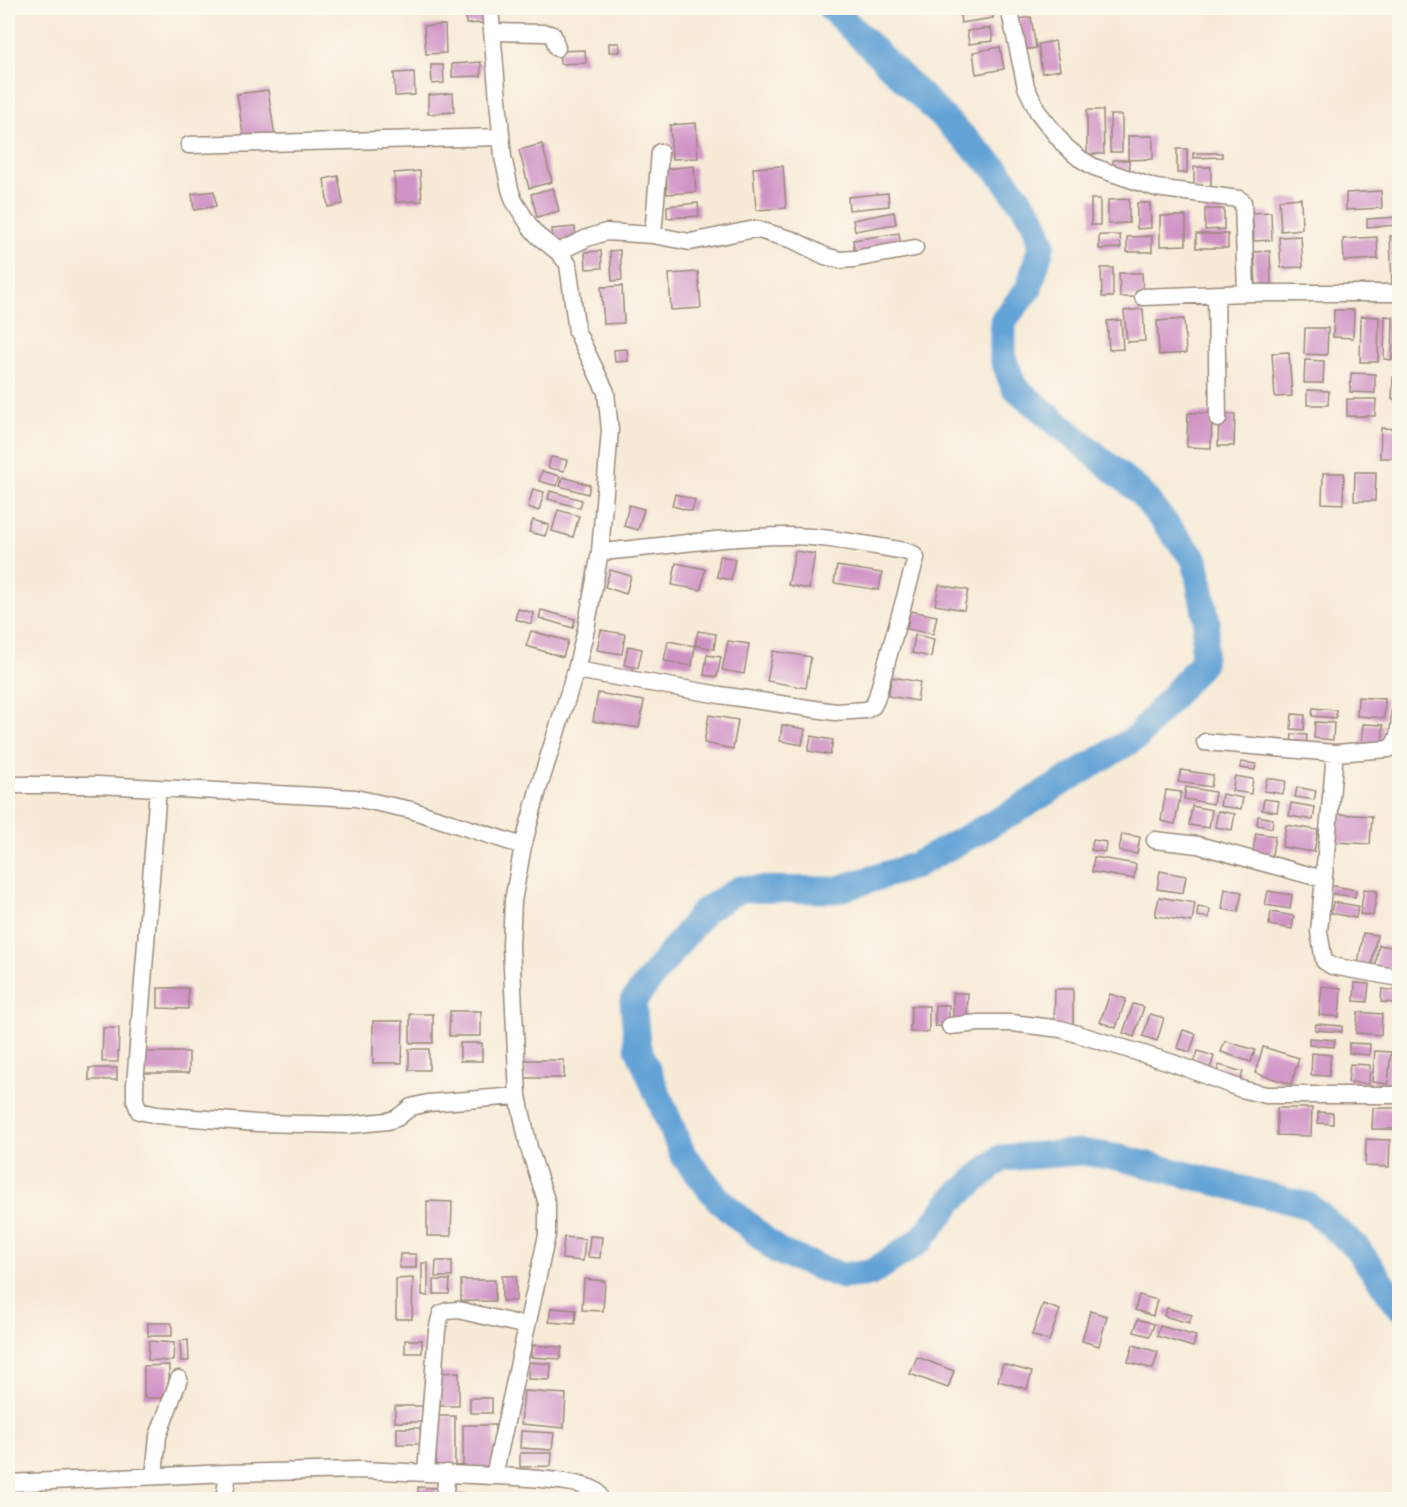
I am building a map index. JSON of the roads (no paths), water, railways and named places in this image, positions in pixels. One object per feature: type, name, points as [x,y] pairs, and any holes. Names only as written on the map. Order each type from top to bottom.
[{"type":"street","points":[[490,8],[505,174],[514,201],[538,236],[558,252],[569,269],[580,342],[601,379],[608,403],[610,430],[600,552],[576,670],[538,790],[523,846],[513,901],[518,1096],[529,1148],[548,1210],[547,1235],[494,1476]]},
{"type":"street","points":[[1009,8],[1026,87],[1038,112],[1065,146],[1079,158],[1094,167],[1156,188],[1239,199],[1243,202],[1246,293]]},
{"type":"street","points":[[492,33],[546,33],[553,35],[557,48]]},
{"type":"street","points":[[189,145],[501,137]]},
{"type":"street","points":[[653,235],[660,152]]},
{"type":"street","points":[[558,252],[606,232],[653,235],[690,242],[757,229],[793,240],[825,256],[846,260],[915,248]]},
{"type":"street","points":[[1143,297],[1246,293],[1400,293]]},
{"type":"street","points":[[1216,294],[1218,419]]},
{"type":"street","points":[[576,670],[820,710],[866,711],[873,706],[876,700],[916,558],[905,551],[789,536],[600,552]]},
{"type":"street","points":[[1205,742],[1335,753],[1389,749],[1398,739],[1400,712]]},
{"type":"street","points":[[1335,753],[1319,932],[1324,962],[1332,966],[1400,978]]},
{"type":"street","points":[[8,785],[98,784],[355,798],[411,810],[523,846]]},
{"type":"street","points":[[158,788],[135,1085],[135,1100],[139,1111],[157,1115],[246,1122],[348,1125],[388,1121],[397,1118],[411,1107],[428,1104],[518,1096]]},
{"type":"street","points":[[1155,840],[1198,845],[1323,879]]},
{"type":"street","points":[[950,1026],[1012,1023],[1061,1029],[1173,1063],[1241,1089],[1266,1095],[1395,1095],[1400,1092]]},
{"type":"street","points":[[426,1472],[437,1329],[441,1314],[458,1310],[527,1326]]},
{"type":"street","points":[[154,1476],[158,1436],[178,1379]]},
{"type":"street","points":[[8,1483],[228,1473],[361,1470],[494,1476],[573,1484],[597,1492],[600,1500]]},
{"type":"street","points":[[224,1500],[228,1473]]},
{"type":"street","points":[[444,1500],[447,1473]]},
{"type":"waterway","points":[[831,8],[998,171],[1032,217],[1042,243],[1029,288],[1003,321],[1003,358],[1014,387],[1140,492],[1195,560],[1207,622],[1202,663],[1137,737],[1012,813],[914,866],[836,890],[740,889],[704,911],[633,1001],[637,1045],[683,1155],[719,1200],[779,1252],[842,1276],[871,1273],[921,1240],[952,1200],[1001,1158],[1082,1152],[1121,1158],[1309,1206],[1356,1247],[1400,1307]]}]
